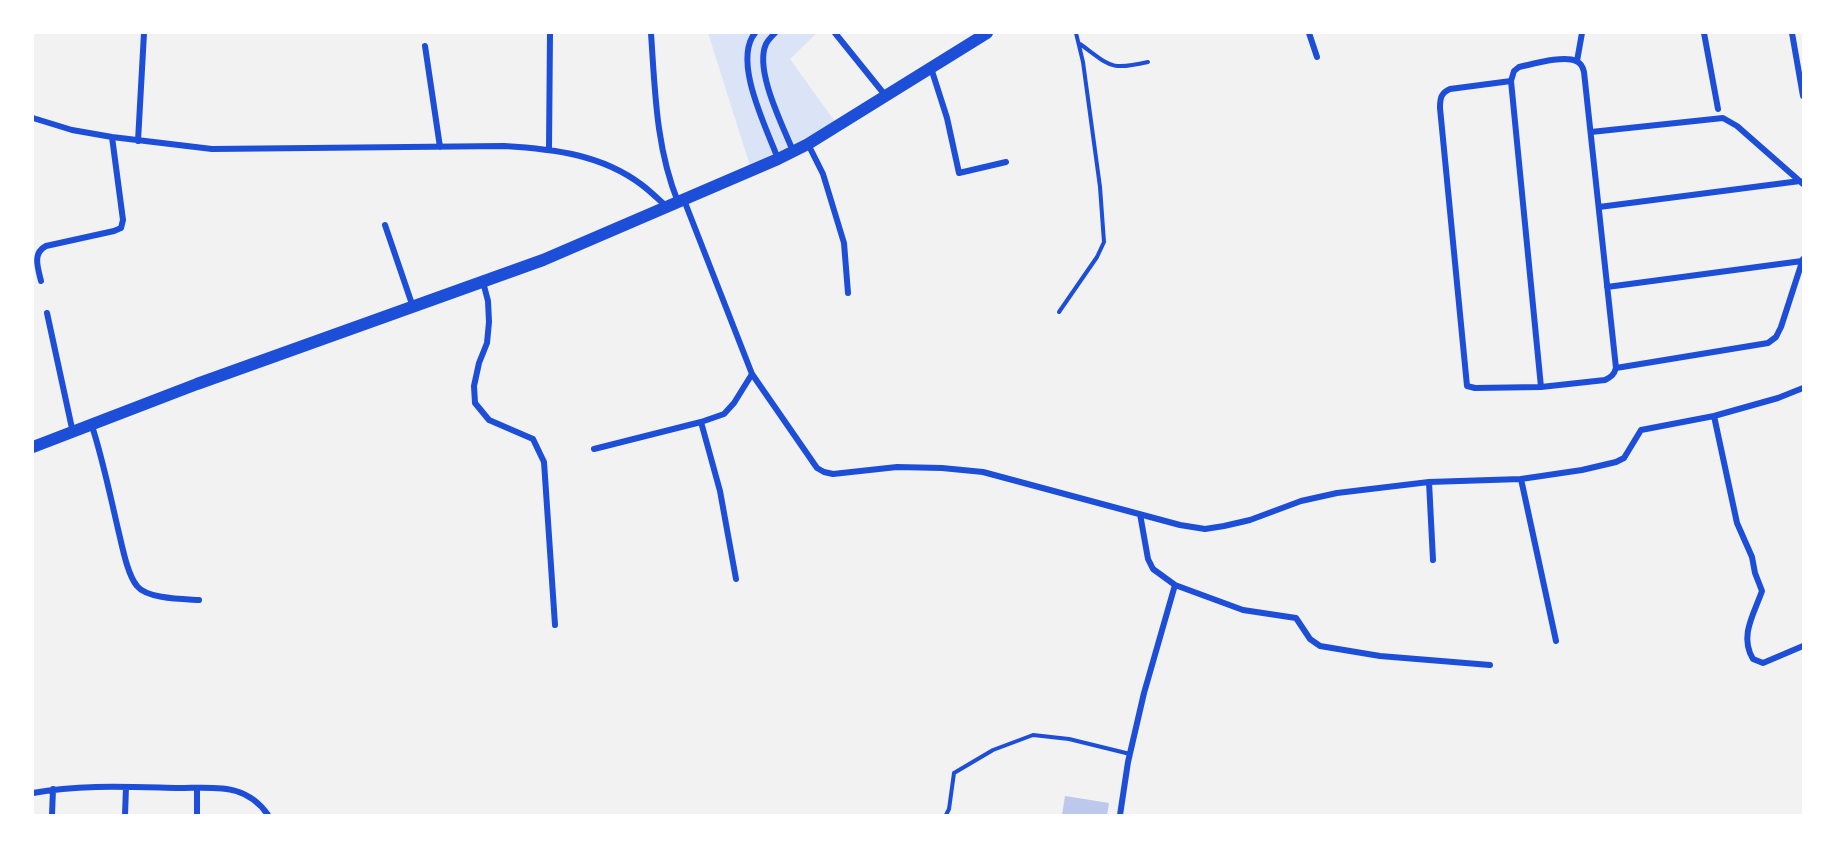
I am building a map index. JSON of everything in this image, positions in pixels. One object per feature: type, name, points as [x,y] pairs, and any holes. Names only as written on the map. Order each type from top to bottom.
[{"type":"main road","points":[[33,447],[197,384],[543,260],[778,159],[808,144],[987,33]]},
{"type":"street","points":[[138,141],[144,33]]},
{"type":"street","points":[[549,33],[549,149]]},
{"type":"street","points":[[651,33],[660,144],[676,203],[753,374],[817,468],[824,472],[833,474],[897,467],[983,472],[1180,525],[1205,529],[1250,520],[1316,497],[1429,482],[1521,479],[1582,470],[1616,462],[1624,458],[1641,430],[1754,406],[1803,388]]},
{"type":"street","points":[[755,33],[748,48],[747,62],[750,80],[778,159]]},
{"type":"street","points":[[775,33],[766,43],[764,69],[767,84],[793,151]]},
{"type":"street","points":[[835,33],[885,95]]},
{"type":"street","points":[[1309,33],[1317,57]]},
{"type":"street","points":[[1577,61],[1582,33]]},
{"type":"street","points":[[1704,33],[1718,109]]},
{"type":"street","points":[[1792,33],[1803,96]]},
{"type":"street","points":[[425,46],[440,147]]},
{"type":"street","points":[[1511,81],[1450,89],[1443,92],[1440,98],[1467,386],[1475,388],[1541,387],[1605,380],[1611,377],[1617,368],[1582,65],[1577,61],[1566,59],[1520,67],[1514,71],[1511,81],[1541,387]]},
{"type":"street","points":[[930,68],[947,118],[959,173],[1006,162]]},
{"type":"street","points":[[33,118],[72,130],[112,137],[212,149],[504,146],[549,149],[582,155],[604,163],[676,203]]},
{"type":"street","points":[[1591,132],[1724,118],[1737,126],[1802,183]]},
{"type":"street","points":[[40,281],[37,255],[40,249],[121,228],[123,219],[112,137]]},
{"type":"street","points":[[808,144],[823,174],[844,243],[848,293]]},
{"type":"street","points":[[1599,207],[1802,183]]},
{"type":"street","points":[[385,225],[413,307]]},
{"type":"street","points":[[1607,287],[1803,260],[1781,327],[1776,337],[1768,342],[1617,368]]},
{"type":"street","points":[[483,282],[488,301],[489,322],[487,343],[479,363],[474,386],[475,403],[489,420],[533,439],[544,462],[555,625]]},
{"type":"street","points":[[47,314],[73,433]]},
{"type":"street","points":[[594,449],[724,414],[753,374]]},
{"type":"street","points":[[1714,416],[1737,523],[1752,556],[1762,591],[1746,633],[1748,650],[1753,659],[1763,663],[1803,646]]},
{"type":"street","points":[[701,422],[720,491],[736,579]]},
{"type":"street","points":[[92,426],[126,562],[137,587],[145,593],[199,600]]},
{"type":"street","points":[[1521,479],[1556,641]]},
{"type":"street","points":[[1429,482],[1433,560]]},
{"type":"street","points":[[1140,514],[1148,559],[1153,569],[1175,585],[1243,609],[1296,618],[1310,639],[1320,646],[1380,656],[1490,664]]},
{"type":"street","points":[[1120,815],[1130,754],[1144,693],[1175,585]]},
{"type":"street","points":[[125,815],[126,787]]},
{"type":"street","points":[[33,792],[53,789],[126,787],[233,790],[250,797],[268,815]]},
{"type":"street","points":[[197,788],[197,815]]},
{"type":"street","points":[[52,815],[53,789]]},
{"type":"lane","points":[[1059,312],[1104,243],[1100,187],[1080,44],[1076,33]]},
{"type":"lane","points":[[1080,44],[1114,67],[1148,62]]},
{"type":"lane","points":[[946,815],[949,809],[954,773],[993,750],[1033,735],[1069,739],[1130,754]]},
{"type":"shaded area","points":[[708,33],[817,33],[790,59],[836,123],[750,166]]},
{"type":"building","points":[[1065,796],[1109,803],[1107,815],[1062,815]]}]
